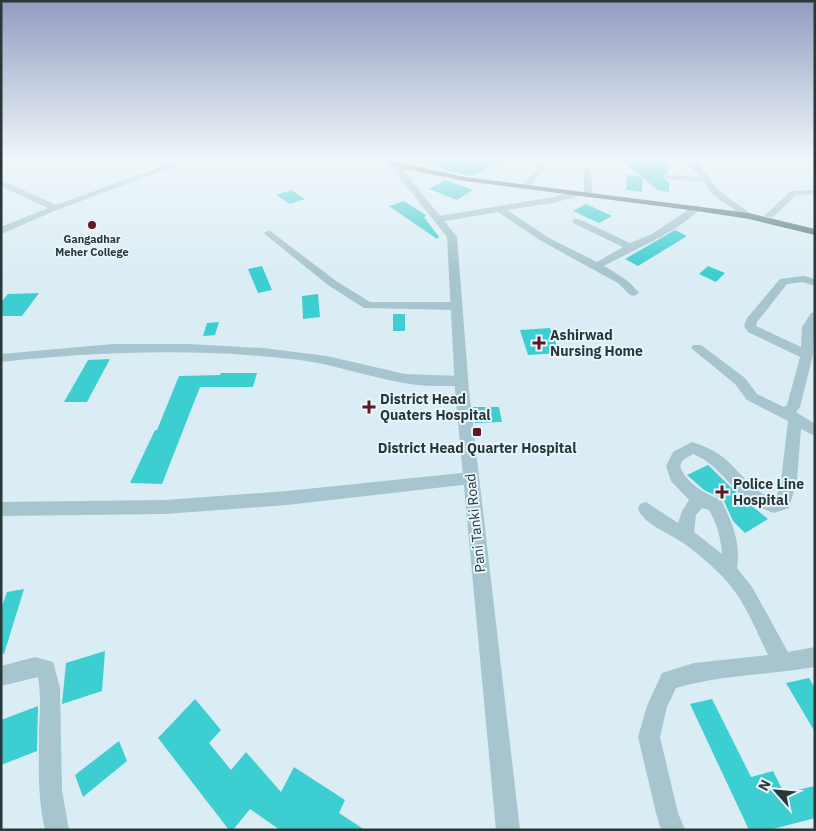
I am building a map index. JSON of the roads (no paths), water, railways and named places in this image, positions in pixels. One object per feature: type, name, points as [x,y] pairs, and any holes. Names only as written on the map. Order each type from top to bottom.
[{"type":"main road","points":[[595,196],[749,216],[815,232]]},
{"type":"main road","points":[[749,216],[770,215],[815,223]]},
{"type":"main road","points":[[749,216],[766,217],[815,228]]},
{"type":"street","points":[[28,196],[56,208],[91,196]]},
{"type":"street","points":[[1,231],[83,196]]},
{"type":"street","name":"Pani Tanki Road","points":[[419,196],[452,237],[471,478],[508,830]]},
{"type":"street","points":[[439,219],[569,196]]},
{"type":"street","points":[[720,196],[749,216]]},
{"type":"street","points":[[770,215],[790,196]]},
{"type":"street","points":[[498,208],[546,240],[622,281],[634,293]]},
{"type":"street","points":[[597,266],[630,247],[655,236],[697,208]]},
{"type":"street","points":[[576,221],[630,247]]},
{"type":"street","points":[[269,233],[332,283],[368,306],[456,306]]},
{"type":"street","points":[[810,349],[752,329],[750,321],[784,281],[804,279],[815,283]]},
{"type":"street","points":[[728,570],[731,557],[725,524],[715,505],[700,500],[676,476],[673,466],[678,456],[692,448],[705,452],[729,471],[756,497],[774,506],[783,503],[789,480],[790,416],[798,379],[810,349],[808,327],[815,316]]},
{"type":"street","points":[[1,358],[62,350],[121,348],[238,349],[304,356],[406,379],[462,381]]},
{"type":"street","points":[[697,348],[740,381],[752,397],[815,431]]},
{"type":"street","points":[[1,509],[166,507],[287,498],[471,478]]},
{"type":"street","points":[[686,535],[686,518],[692,506],[700,500]]},
{"type":"street","points":[[646,509],[670,528],[686,535],[728,570],[746,593],[783,663]]},
{"type":"street","points":[[674,830],[667,813],[649,737],[658,706],[669,680],[694,674],[814,659]]},
{"type":"street","points":[[1,676],[35,666],[46,669],[50,682],[52,814],[57,830]]},
{"type":"place","name":"Gangadhar Meher College","points":[[92,225]]},
{"type":"place","name":"Ashirwad Nursing Home","points":[[539,343]]},
{"type":"place","name":"District Head Quaters Hospital","points":[[369,407]]},
{"type":"place","name":"District Head Quarter Hospital","points":[[477,432]]},
{"type":"place","name":"Police Line Hospital","points":[[722,492]]}]
